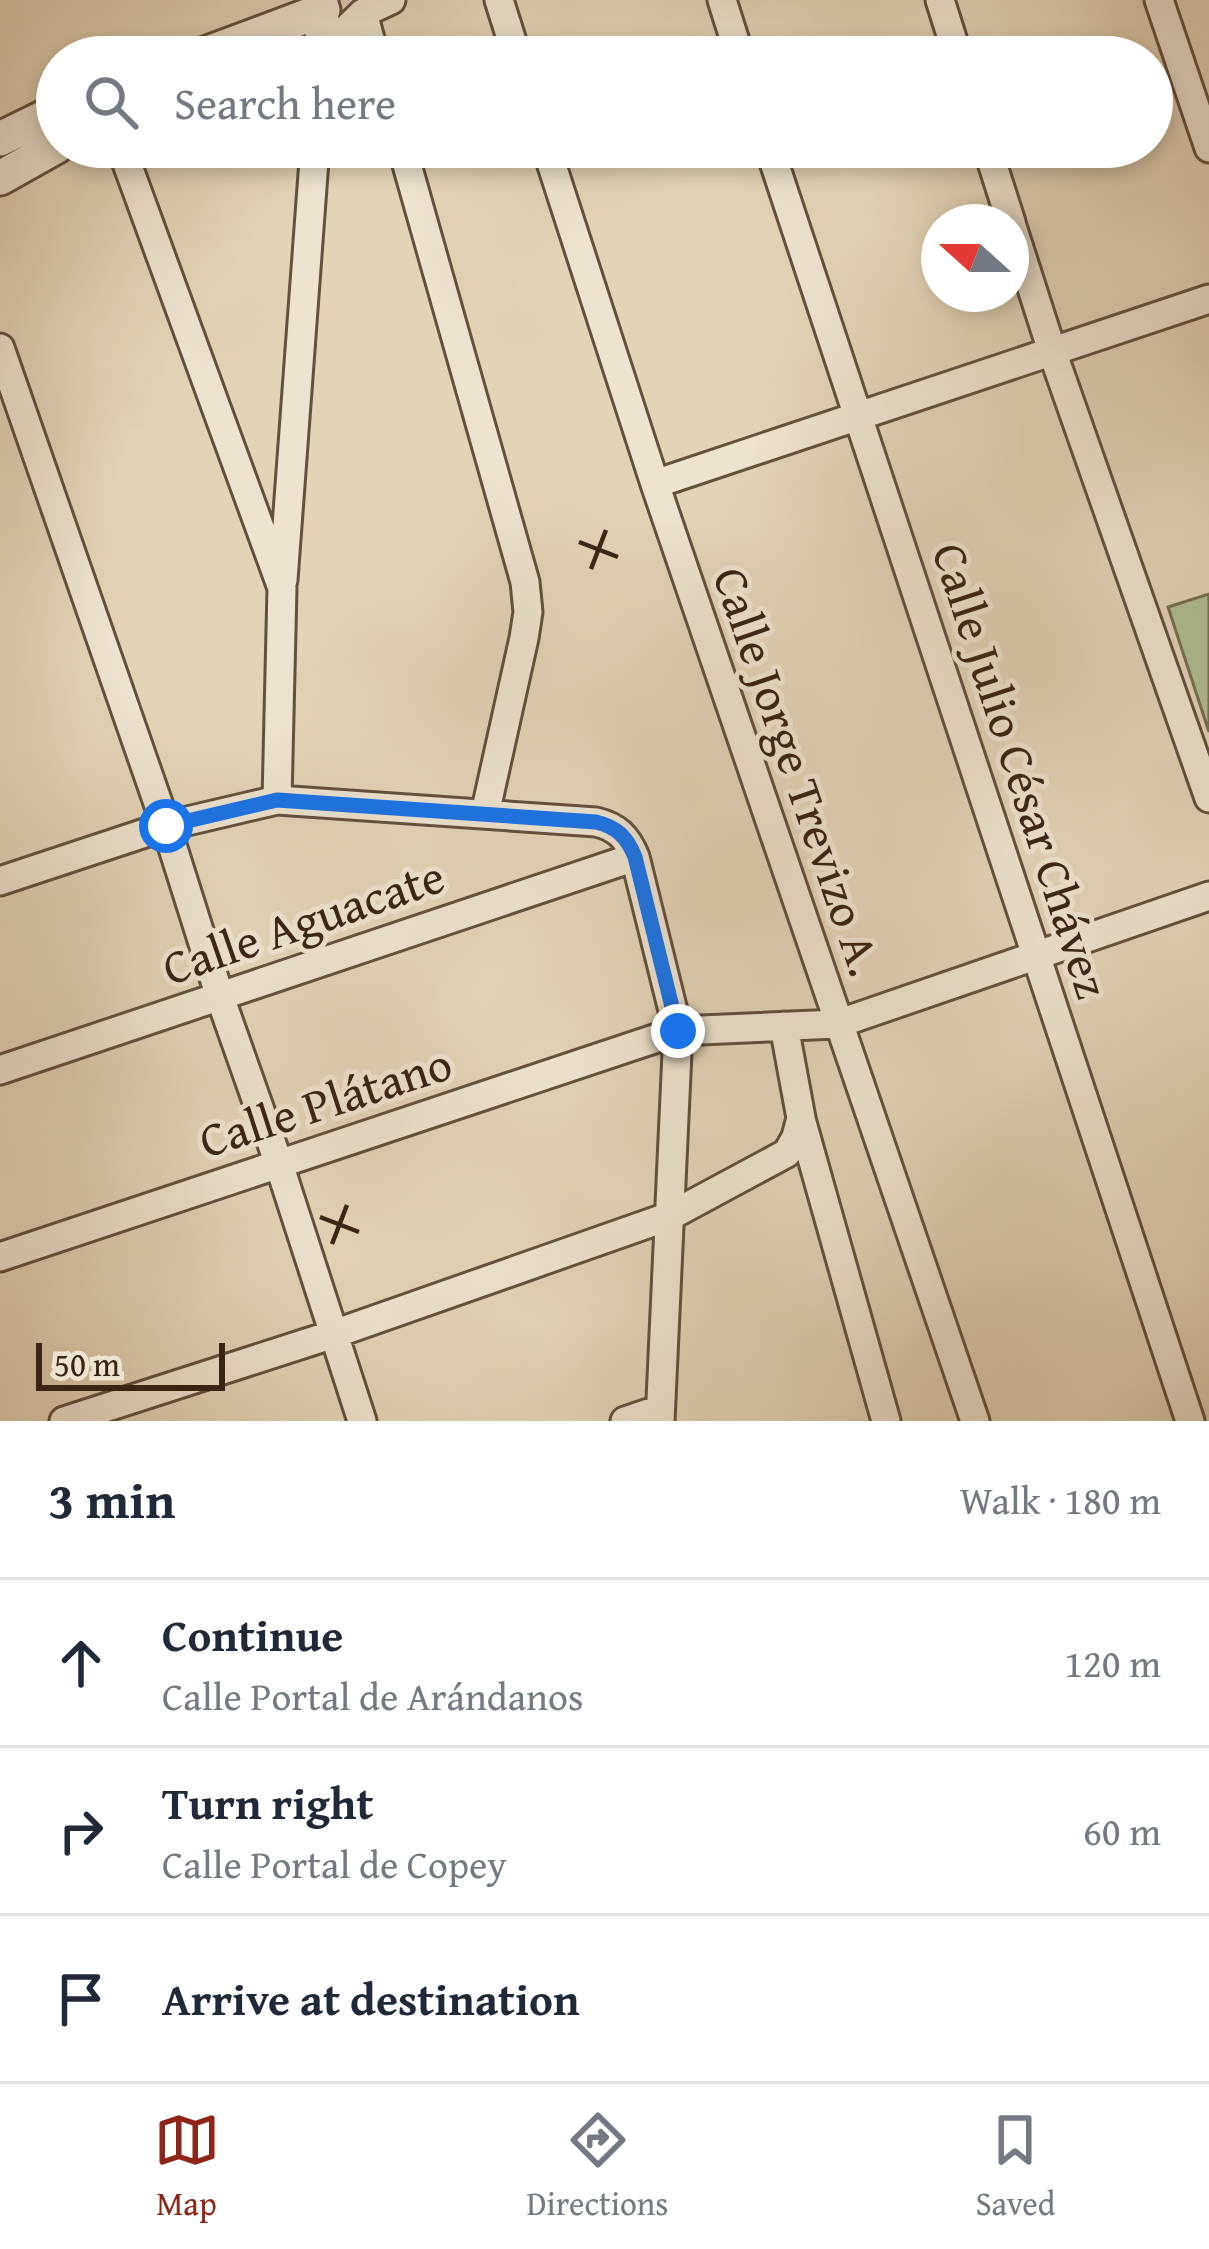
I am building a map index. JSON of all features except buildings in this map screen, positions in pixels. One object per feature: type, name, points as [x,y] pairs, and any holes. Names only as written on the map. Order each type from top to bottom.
[{"type":"street","points":[[339,36],[363,14],[391,0]]},
{"type":"street","points":[[499,0],[510,36]]},
{"type":"street","points":[[722,0],[733,36]]},
{"type":"street","points":[[940,0],[951,36]]},
{"type":"street","points":[[1159,0],[1171,36]]},
{"type":"street","points":[[247,36],[322,5],[363,14]]},
{"type":"street","points":[[320,36],[322,5]]},
{"type":"street","points":[[363,14],[370,36]]},
{"type":"street","points":[[1173,41],[1209,148]]},
{"type":"street","points":[[0,139],[36,121]]},
{"type":"street","points":[[0,178],[36,158]]},
{"type":"street","points":[[129,168],[282,588]]},
{"type":"street","points":[[277,800],[282,588],[314,168]]},
{"type":"street","points":[[408,168],[525,582],[524,638],[485,814]]},
{"type":"street","name":"Calle Jorge Trevizo A.","points":[[553,168],[655,484],[974,1421]]},
{"type":"street","name":"Calle Julio César Chávez","points":[[777,168],[1190,1421]]},
{"type":"street","points":[[994,168],[1005,204]]},
{"type":"street","points":[[1029,279],[1209,798]]},
{"type":"street","points":[[655,484],[1209,298]]},
{"type":"street","points":[[0,349],[166,826],[362,1421]]},
{"type":"street","points":[[0,881],[166,826],[277,800],[596,822],[621,833],[632,850],[678,1031],[660,1415],[625,1421]]},
{"type":"street","name":"Calle Aguacate","points":[[0,1070],[220,998],[632,850]]},
{"type":"street","name":"Calle Plátano","points":[[0,1257],[678,1031],[837,1024],[1209,896]]},
{"type":"street","points":[[784,1026],[801,1118],[886,1421]]},
{"type":"street","points":[[64,1421],[334,1334],[670,1216],[787,1153],[801,1118]]},
{"type":"green space","points":[[1209,594],[1209,732],[1168,607]]},
{"type":"route","points":[[166,826],[277,800],[609,825],[621,833],[635,857],[678,1031]]}]
